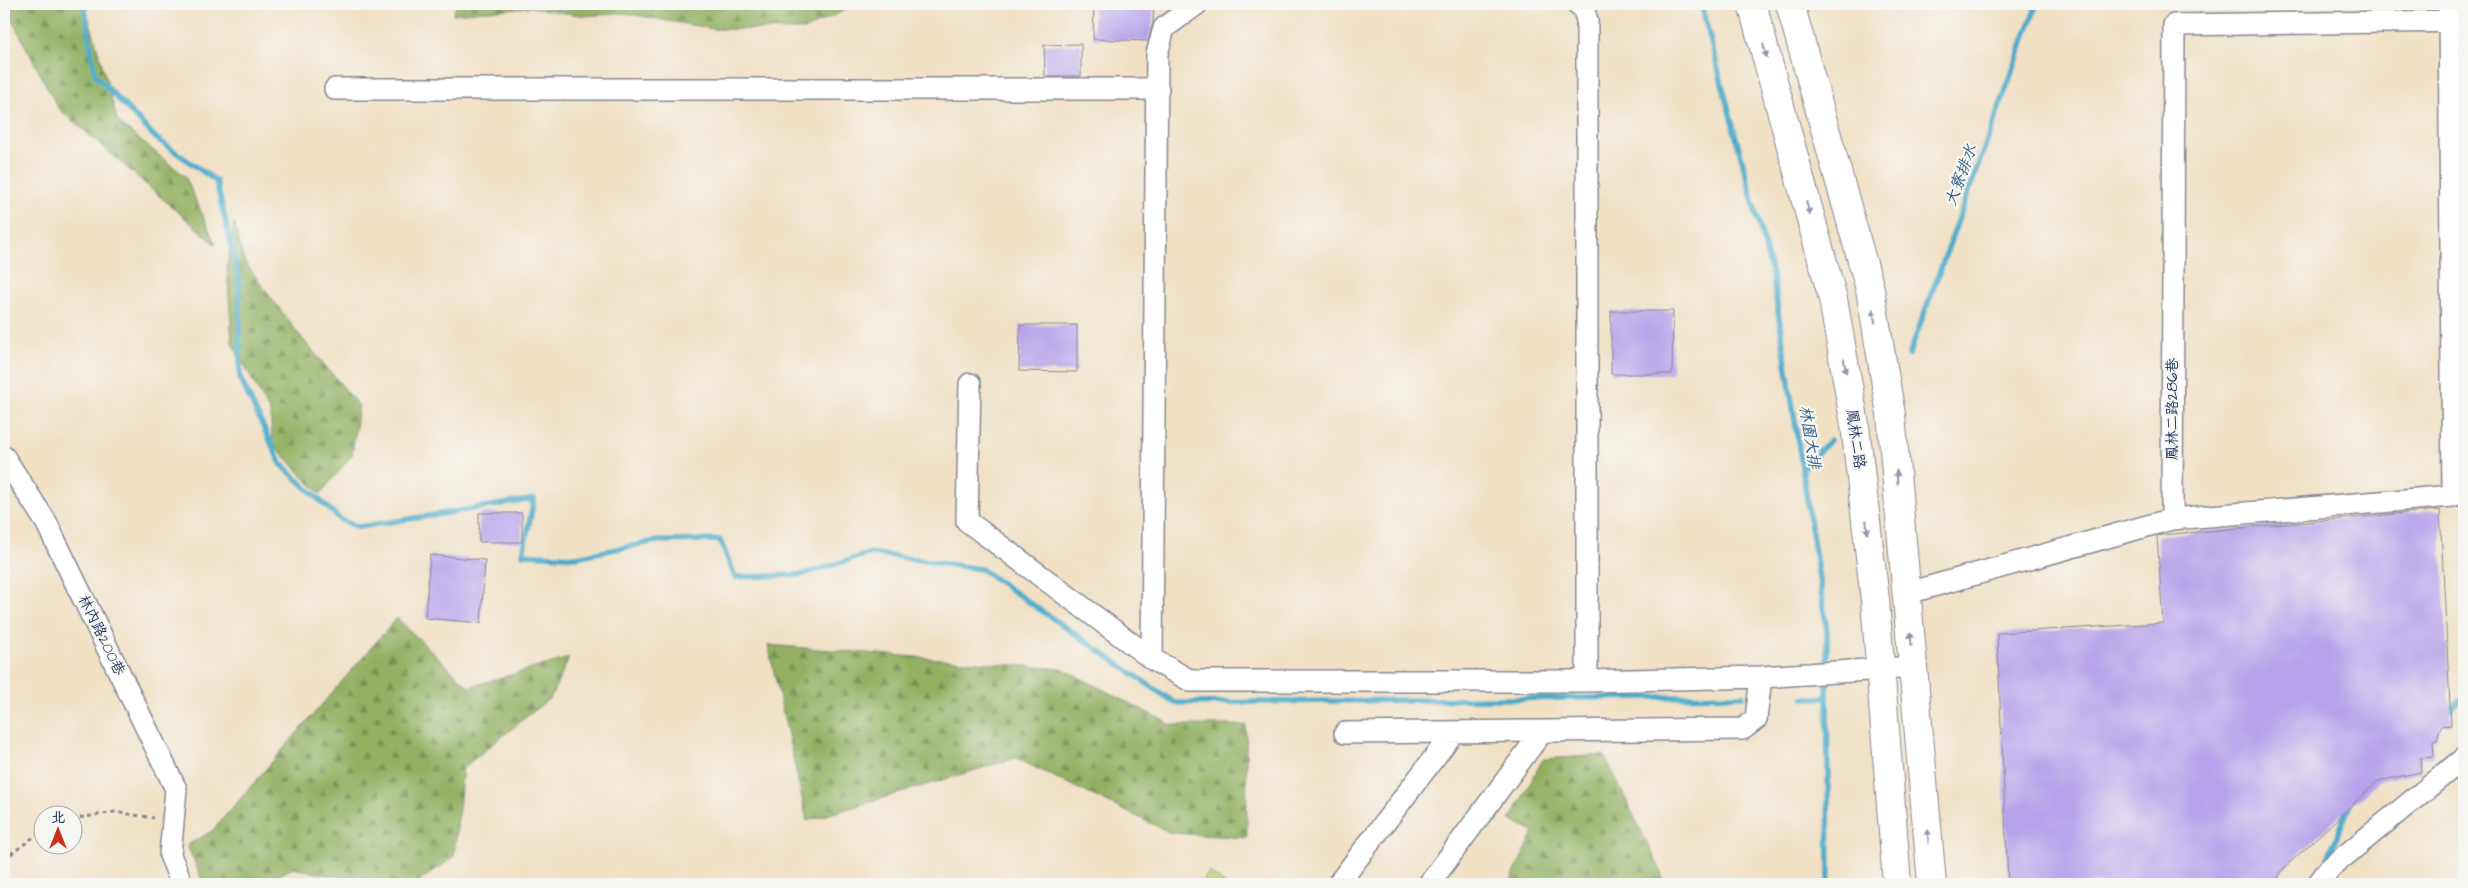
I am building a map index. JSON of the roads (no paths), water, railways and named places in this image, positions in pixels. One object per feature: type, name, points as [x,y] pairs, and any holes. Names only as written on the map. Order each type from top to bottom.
[{"type":"main road","name":"鳳林二路","points":[[1752,4],[1833,299],[1855,425],[1875,600],[1873,669],[1897,884]]},
{"type":"main road","points":[[1790,4],[1870,289],[1891,415],[1932,884]]},
{"type":"street","points":[[1152,659],[1157,54],[1164,28],[1197,4]]},
{"type":"street","points":[[1578,4],[1582,5],[1587,20],[1587,681]]},
{"type":"street","points":[[1908,593],[2172,519],[2453,496],[2454,15]]},
{"type":"street","name":"鳳林二路286巷","points":[[2172,519],[2174,25],[2454,15]]},
{"type":"street","points":[[335,89],[1158,89]]},
{"type":"street","points":[[970,384],[967,521],[1152,659],[1191,681],[1587,681],[1761,677],[1913,667]]},
{"type":"street","name":"林內路200巷","points":[[4,456],[46,522],[176,789],[170,855],[182,884]]},
{"type":"street","points":[[1345,734],[1743,729],[1756,719],[1761,677]]},
{"type":"street","points":[[1338,884],[1453,733]]},
{"type":"street","points":[[1429,884],[1541,733]]},
{"type":"street","points":[[2318,884],[2330,868],[2464,758]]},
{"type":"waterway","points":[[84,4],[95,75],[156,138],[216,181],[239,278],[240,378],[281,464],[341,520],[359,527],[534,499],[523,554],[576,557],[657,541],[720,540],[735,577],[801,575],[871,553],[981,569],[1175,703],[1743,696]]},
{"type":"waterway","name":"林園大排","points":[[1701,4],[1773,278],[1827,631],[1827,668]]},
{"type":"waterway","name":"大寮排水","points":[[1909,355],[2037,4]]},
{"type":"waterway","points":[[1802,470],[1830,440]]},
{"type":"waterway","name":"林園大排","points":[[1827,677],[1829,884]]},
{"type":"waterway","points":[[2446,714],[2464,696]]},
{"type":"waterway","points":[[1803,698],[1827,698]]},
{"type":"waterway","points":[[2328,858],[2351,802]]}]
